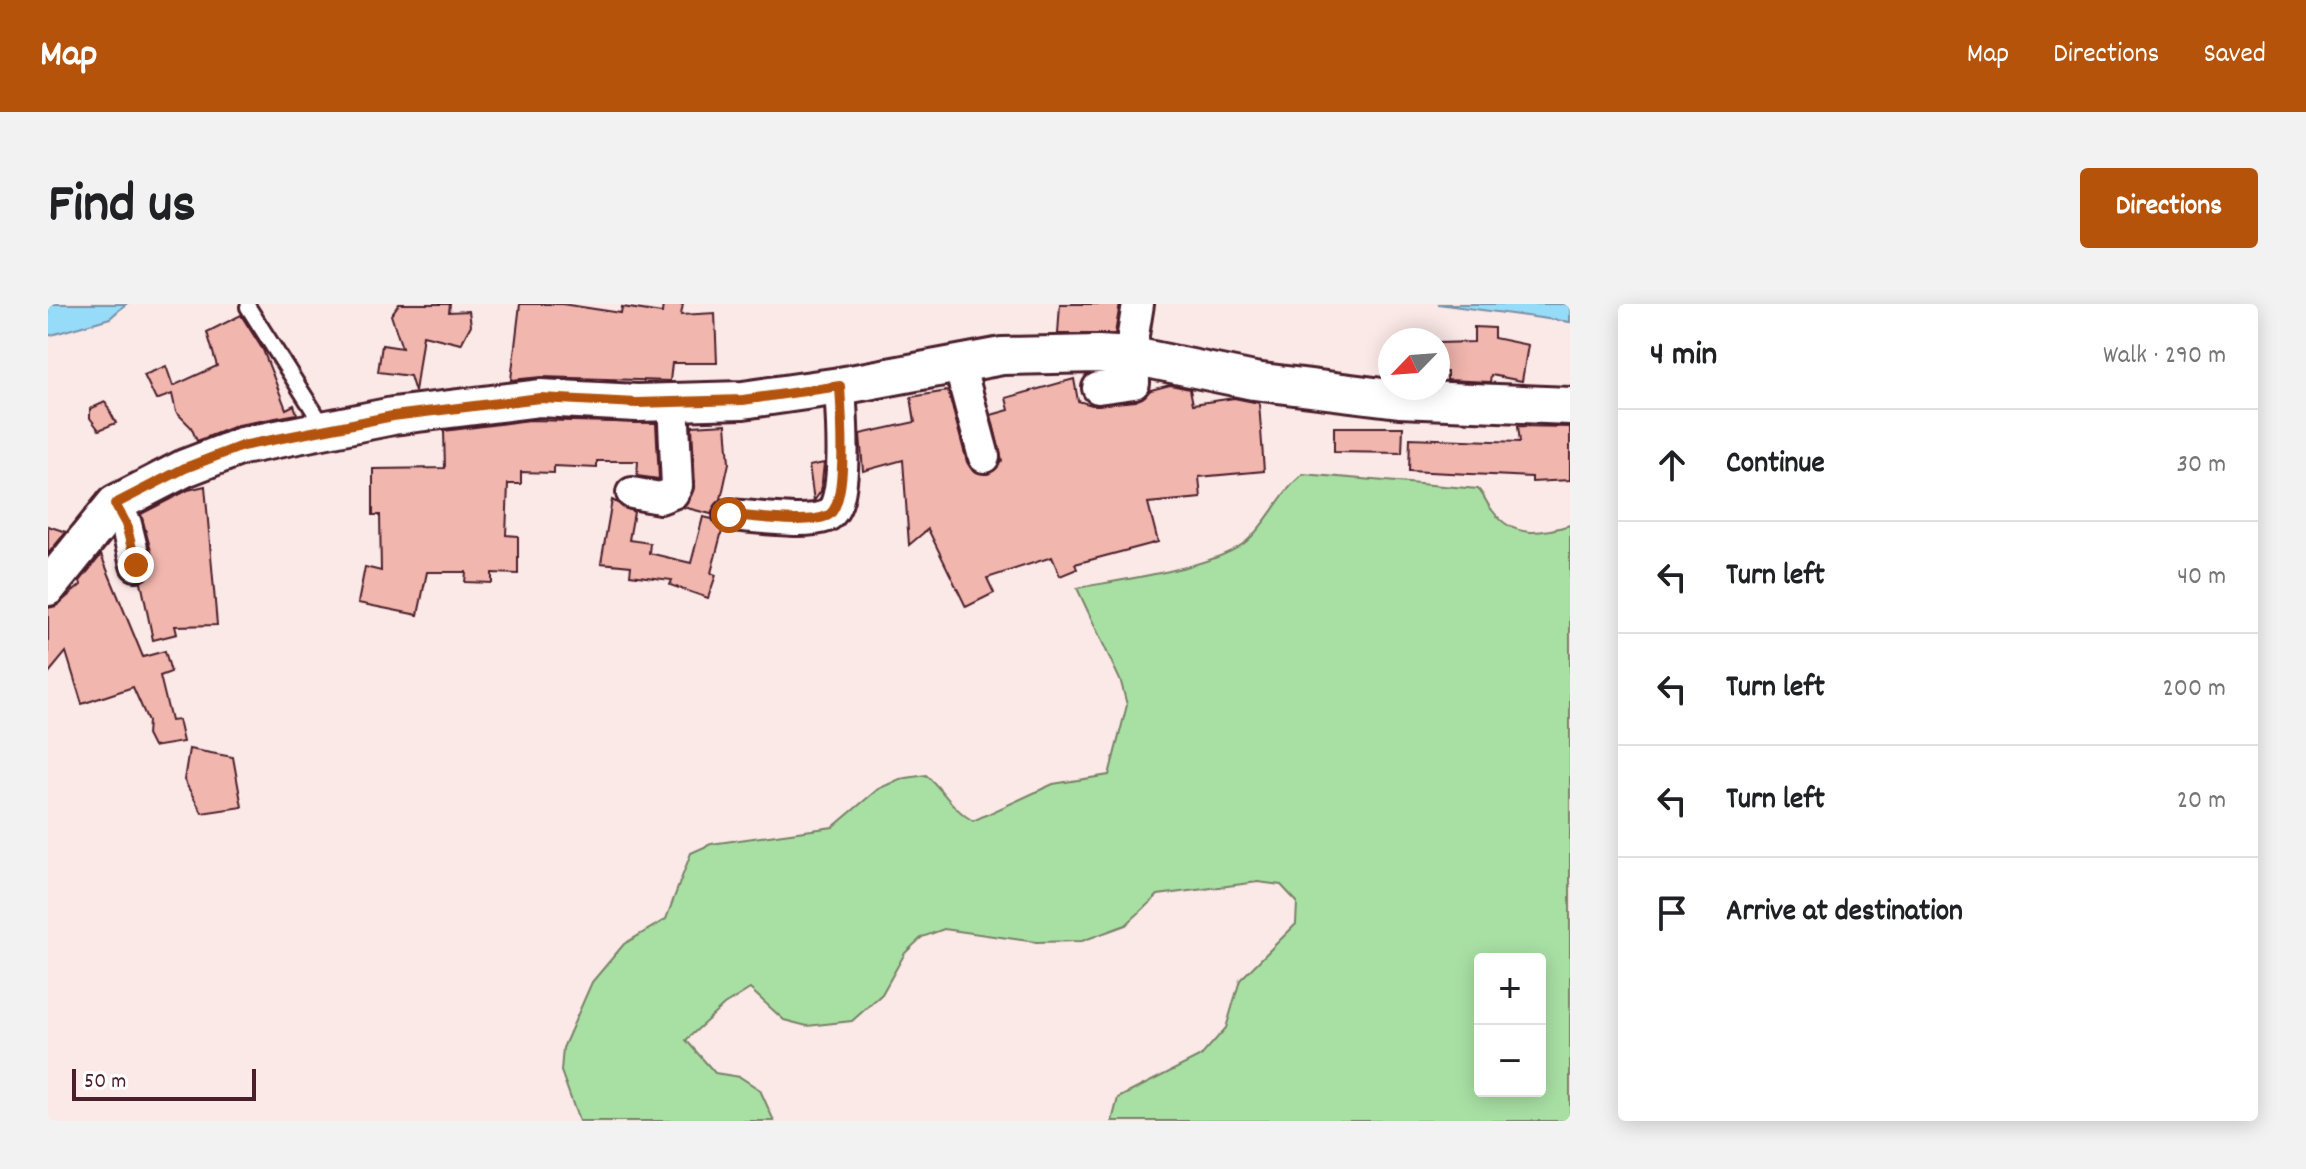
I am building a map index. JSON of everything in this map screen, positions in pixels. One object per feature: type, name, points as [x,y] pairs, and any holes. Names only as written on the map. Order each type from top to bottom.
[{"type":"street","points":[[1107,376],[1138,304]]},
{"type":"street","points":[[48,587],[115,504],[185,468],[242,446],[393,416],[540,398],[673,402],[743,400],[840,386],[1002,356],[1107,376],[1254,381],[1399,399],[1570,406]]},
{"type":"street","points":[[959,364],[984,457]]},
{"type":"street","points":[[729,515],[815,519],[830,515],[839,504],[843,444],[840,386]]},
{"type":"street","points":[[632,493],[660,498],[673,493],[677,486],[673,402]]},
{"type":"street","points":[[115,504],[126,524],[136,565]]},
{"type":"lane","points":[[248,307],[326,431]]},
{"type":"green space","points":[[1303,474],[1478,489],[1500,519],[1518,530],[1549,531],[1570,525],[1570,1121],[1112,1121],[1118,1098],[1201,1056],[1226,1028],[1240,980],[1296,924],[1297,902],[1281,885],[1258,882],[1158,895],[1126,925],[1082,941],[1036,942],[944,929],[922,937],[905,953],[882,994],[852,1021],[807,1026],[784,1020],[750,989],[724,1005],[686,1040],[715,1073],[740,1077],[760,1090],[774,1121],[579,1121],[561,1071],[563,1048],[592,982],[624,944],[666,919],[691,853],[711,844],[833,827],[878,789],[900,779],[926,775],[959,811],[973,821],[1053,784],[1109,775],[1127,705],[1121,682],[1077,588],[1167,572],[1234,550],[1255,533]]},
{"type":"water","points":[[48,304],[126,304],[110,318],[48,336]]},
{"type":"water","points":[[1438,304],[1570,304],[1570,322]]},
{"type":"building","points":[[399,304],[450,304],[449,312],[469,311],[471,325],[461,344],[423,335],[415,392],[410,376],[378,372],[382,345],[402,348],[391,315]]},
{"type":"building","points":[[520,304],[562,304],[621,313],[622,307],[662,313],[663,304],[683,304],[681,315],[715,313],[717,363],[672,363],[670,381],[541,377],[511,380]]},
{"type":"building","points":[[1060,304],[1120,304],[1115,334],[1058,334]]},
{"type":"building","points":[[241,315],[263,350],[286,409],[294,405],[297,414],[238,425],[197,441],[191,427],[176,412],[172,394],[156,400],[144,375],[166,366],[173,386],[217,366],[207,332]]},
{"type":"building","points":[[1474,327],[1494,328],[1494,338],[1528,345],[1522,381],[1491,375],[1490,382],[1450,380],[1450,343],[1474,342]]},
{"type":"building","points":[[1074,379],[1078,401],[1092,405],[1136,401],[1151,390],[1170,385],[1190,389],[1193,404],[1234,398],[1259,403],[1264,471],[1199,477],[1201,498],[1148,503],[1158,542],[1075,564],[1077,569],[1060,576],[1052,557],[987,578],[994,593],[966,607],[928,529],[909,545],[903,460],[863,471],[860,434],[915,422],[911,397],[948,391],[967,462],[972,470],[988,474],[1002,461],[991,415],[1009,410],[1006,398]]},
{"type":"building","points":[[105,402],[116,423],[99,430],[90,418],[90,409]]},
{"type":"building","points":[[530,420],[656,423],[659,479],[637,476],[638,461],[597,461],[597,468],[554,466],[554,473],[521,472],[521,484],[508,484],[506,535],[518,536],[518,574],[492,573],[492,583],[465,582],[466,572],[427,572],[418,615],[358,603],[365,567],[381,571],[380,515],[373,515],[373,469],[445,468],[444,431]]},
{"type":"building","points":[[726,424],[729,463],[721,499],[711,514],[683,507],[695,486],[692,426]]},
{"type":"building","points":[[1518,426],[1570,427],[1570,480],[1532,482],[1532,477],[1409,471],[1410,438],[1520,442]]},
{"type":"building","points":[[1334,427],[1403,427],[1402,453],[1334,452]]},
{"type":"building","points":[[824,463],[821,491],[814,501],[809,466]]},
{"type":"building","points":[[205,486],[217,625],[175,626],[177,634],[153,640],[141,582],[153,571],[154,562],[141,514],[188,490]]},
{"type":"building","points":[[612,500],[634,512],[629,540],[650,543],[649,553],[691,563],[703,517],[712,519],[722,531],[711,573],[716,575],[708,598],[670,585],[672,580],[630,575],[631,566],[601,563]]},
{"type":"building","points":[[48,526],[66,532],[48,554]]},
{"type":"building","points":[[101,555],[143,657],[165,651],[171,672],[160,676],[171,721],[178,720],[183,742],[153,747],[147,735],[148,721],[133,687],[82,704],[66,652],[48,674],[48,608],[56,606],[81,585],[80,581]]},
{"type":"building","points":[[189,749],[233,757],[242,807],[202,813],[184,780]]},
{"type":"route","points":[[136,565],[126,524],[115,504],[185,468],[242,446],[393,416],[540,398],[637,403],[743,400],[840,386],[843,444],[839,504],[830,515],[815,519],[729,515]]}]
